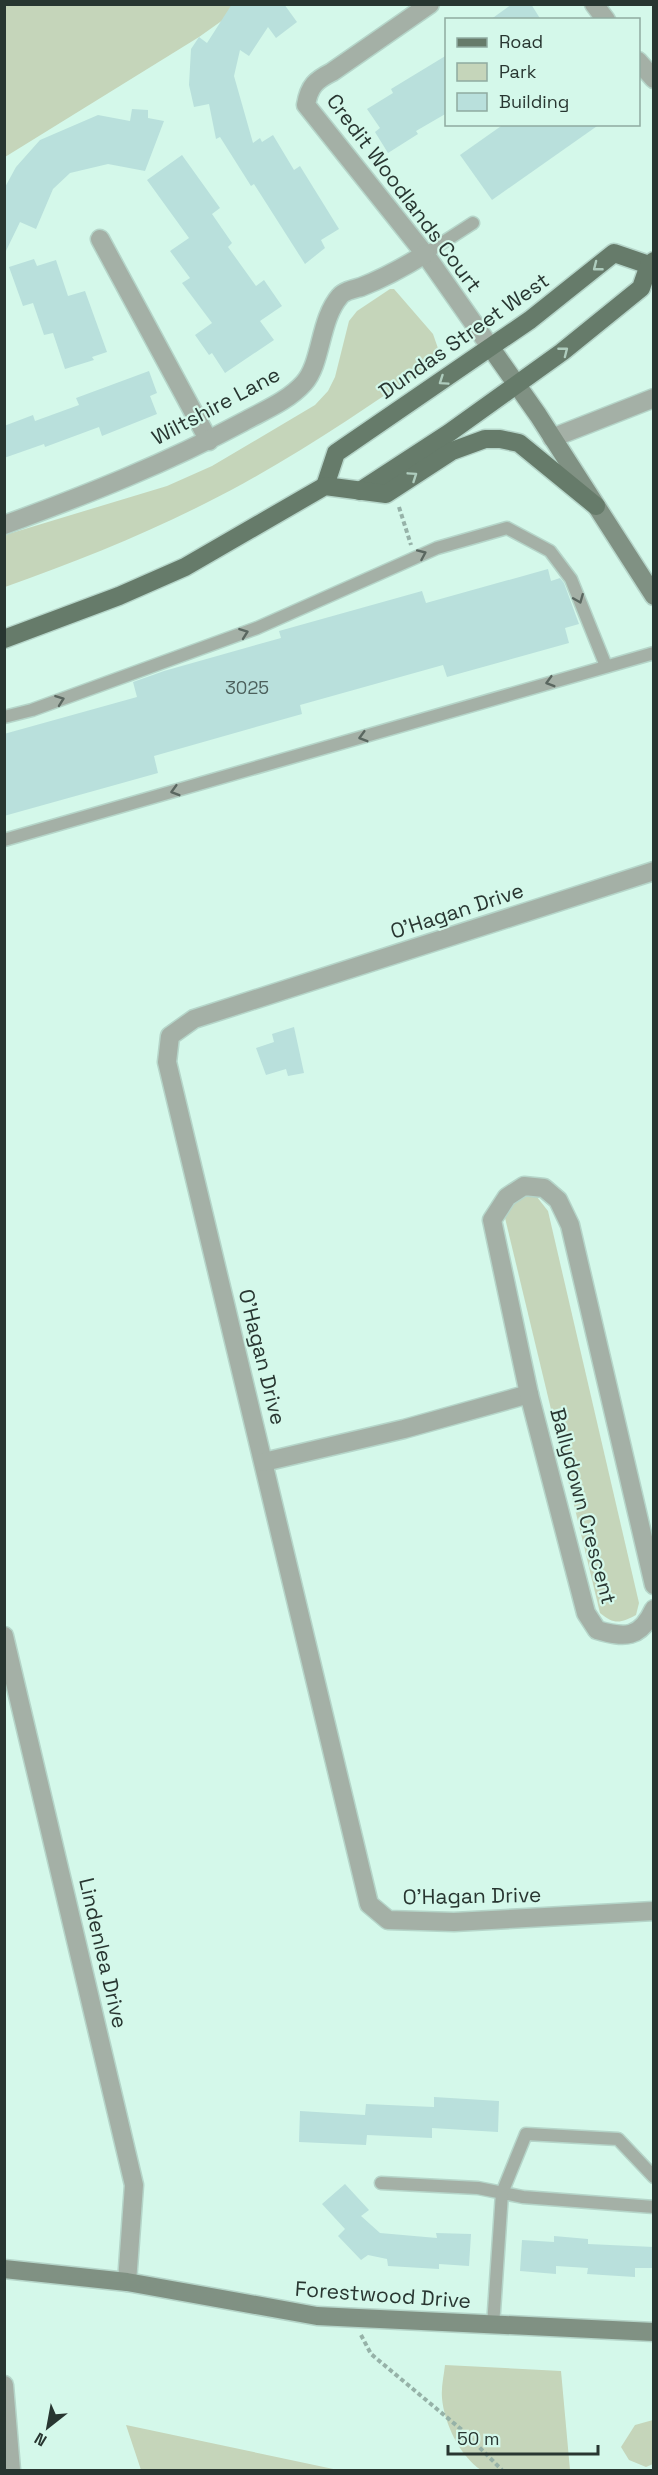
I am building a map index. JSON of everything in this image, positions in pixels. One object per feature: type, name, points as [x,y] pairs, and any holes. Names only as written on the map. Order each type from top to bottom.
[{"type":"main road","name":"Dundas Street West","points":[[325,486],[336,453],[536,315],[614,253],[651,263],[641,288],[562,352],[449,433],[360,491]]},
{"type":"main road","points":[[4,639],[119,596],[185,567],[325,486],[386,494],[452,450],[485,439],[519,443],[596,506]]},
{"type":"street","name":"Credit Woodlands Court","points":[[430,4],[332,72],[315,81],[308,91],[306,105],[425,254],[517,385],[654,596]]},
{"type":"street","points":[[594,4],[604,18]]},
{"type":"street","points":[[640,62],[654,80]]},
{"type":"street","points":[[100,239],[209,441]]},
{"type":"street","name":"Wiltshire Lane","points":[[4,525],[133,475],[209,441],[282,402],[304,383],[313,368],[319,340],[330,312],[341,294],[394,274],[425,254]]},
{"type":"street","points":[[552,438],[654,398]]},
{"type":"street","name":"O'Hagan Drive","points":[[654,871],[194,1019],[170,1036],[167,1062],[369,1904],[388,1920],[454,1922],[654,1911]]},
{"type":"street","name":"Ballydown Crescent","points":[[654,1585],[570,1226],[558,1200],[544,1188],[524,1186],[507,1197],[492,1220],[529,1394],[586,1613],[597,1630],[617,1636],[628,1636],[644,1626],[654,1609]]},
{"type":"street","name":"Ballydown Crescent","points":[[264,1462],[404,1429],[529,1394]]},
{"type":"street","name":"Lindenlea Drive","points":[[4,1636],[134,2185],[126,2282]]},
{"type":"street","name":"Forestwood Drive","points":[[4,2269],[126,2282],[317,2316],[654,2332]]},
{"type":"street","points":[[4,2385],[11,2470]]},
{"type":"lane","points":[[425,254],[473,223]]},
{"type":"lane","points":[[4,717],[32,710],[257,628],[437,548],[507,528],[550,551],[571,579],[606,666]]},
{"type":"lane","points":[[4,840],[654,653]]},
{"type":"lane","points":[[493,2326],[502,2193],[526,2134],[618,2139],[654,2177]]},
{"type":"lane","points":[[381,2183],[478,2188],[523,2197],[654,2207]]},
{"type":"path","points":[[397,501],[415,558]]},
{"type":"path","points":[[352,2318],[371,2354],[462,2430],[502,2470]]},
{"type":"green space","points":[[5,5],[244,5],[199,37],[5,157]]},
{"type":"green space","points":[[390,289],[394,289],[433,334],[440,354],[438,359],[324,435],[236,487],[132,538],[5,587],[5,535],[167,486],[212,466],[315,405],[328,391],[335,377],[349,321],[357,311]]},
{"type":"green space","points":[[522,1196],[537,1197],[548,1211],[639,1603],[636,1615],[618,1622],[600,1613],[505,1218],[510,1205]]},
{"type":"green space","points":[[445,2365],[561,2371],[570,2470],[481,2470],[473,2464],[454,2438],[443,2408],[442,2385]]},
{"type":"green space","points":[[653,2420],[653,2464],[646,2467],[629,2460],[621,2447],[635,2425]]},
{"type":"green space","points":[[126,2425],[338,2470],[141,2470]]},
{"type":"building","points":[[232,4],[284,4],[297,22],[276,38],[268,27],[249,56],[240,50],[234,76],[253,143],[260,138],[262,142],[273,135],[294,170],[300,166],[339,229],[321,240],[325,248],[305,264],[254,184],[251,186],[220,137],[216,139],[209,104],[194,107],[189,85],[191,49],[199,37],[207,43]]},
{"type":"building","points":[[512,4],[531,4],[540,18],[493,18]]},
{"type":"building","points":[[445,56],[445,114],[416,131],[418,134],[388,153],[375,132],[380,128],[367,109],[393,93],[391,89]]},
{"type":"building","points":[[132,109],[148,110],[148,118],[164,121],[145,171],[108,164],[70,173],[53,189],[36,229],[20,222],[4,255],[4,189],[16,167],[40,140],[98,115],[130,121]]},
{"type":"building","points":[[501,126],[597,126],[492,200],[460,155]]},
{"type":"building","points":[[182,155],[220,208],[212,214],[232,243],[228,247],[256,286],[264,280],[282,306],[260,321],[274,340],[225,373],[212,353],[209,355],[195,335],[212,323],[182,283],[190,278],[170,251],[189,238],[147,180]]},
{"type":"building","points":[[34,259],[37,266],[56,260],[68,296],[85,291],[107,352],[92,357],[94,360],[65,369],[53,333],[44,335],[33,303],[23,306],[9,267]]},
{"type":"building","points":[[149,371],[157,393],[150,396],[157,414],[102,436],[99,427],[45,447],[44,444],[4,458],[4,426],[33,415],[35,421],[79,405],[76,398]]},
{"type":"building","points":[[548,569],[551,581],[560,578],[564,583],[579,624],[565,628],[569,643],[447,677],[443,665],[300,705],[302,714],[154,756],[158,773],[4,816],[4,734],[137,697],[133,682],[281,638],[279,631],[422,591],[426,603]]},
{"type":"building","points":[[294,1027],[304,1073],[288,1076],[286,1069],[266,1075],[256,1048],[274,1042],[272,1034]]},
{"type":"building","points":[[434,2097],[499,2101],[498,2132],[432,2128],[432,2138],[367,2135],[366,2145],[299,2142],[300,2111],[365,2115],[366,2104],[434,2107]]},
{"type":"building","points":[[345,2184],[369,2210],[361,2216],[380,2233],[437,2238],[436,2233],[471,2234],[469,2266],[439,2264],[439,2269],[388,2266],[387,2259],[368,2255],[361,2260],[338,2236],[345,2229],[322,2204]]},
{"type":"building","points":[[554,2236],[588,2239],[588,2244],[654,2247],[654,2268],[635,2268],[635,2277],[587,2274],[588,2268],[556,2266],[556,2274],[520,2271],[522,2240],[554,2242]]}]
